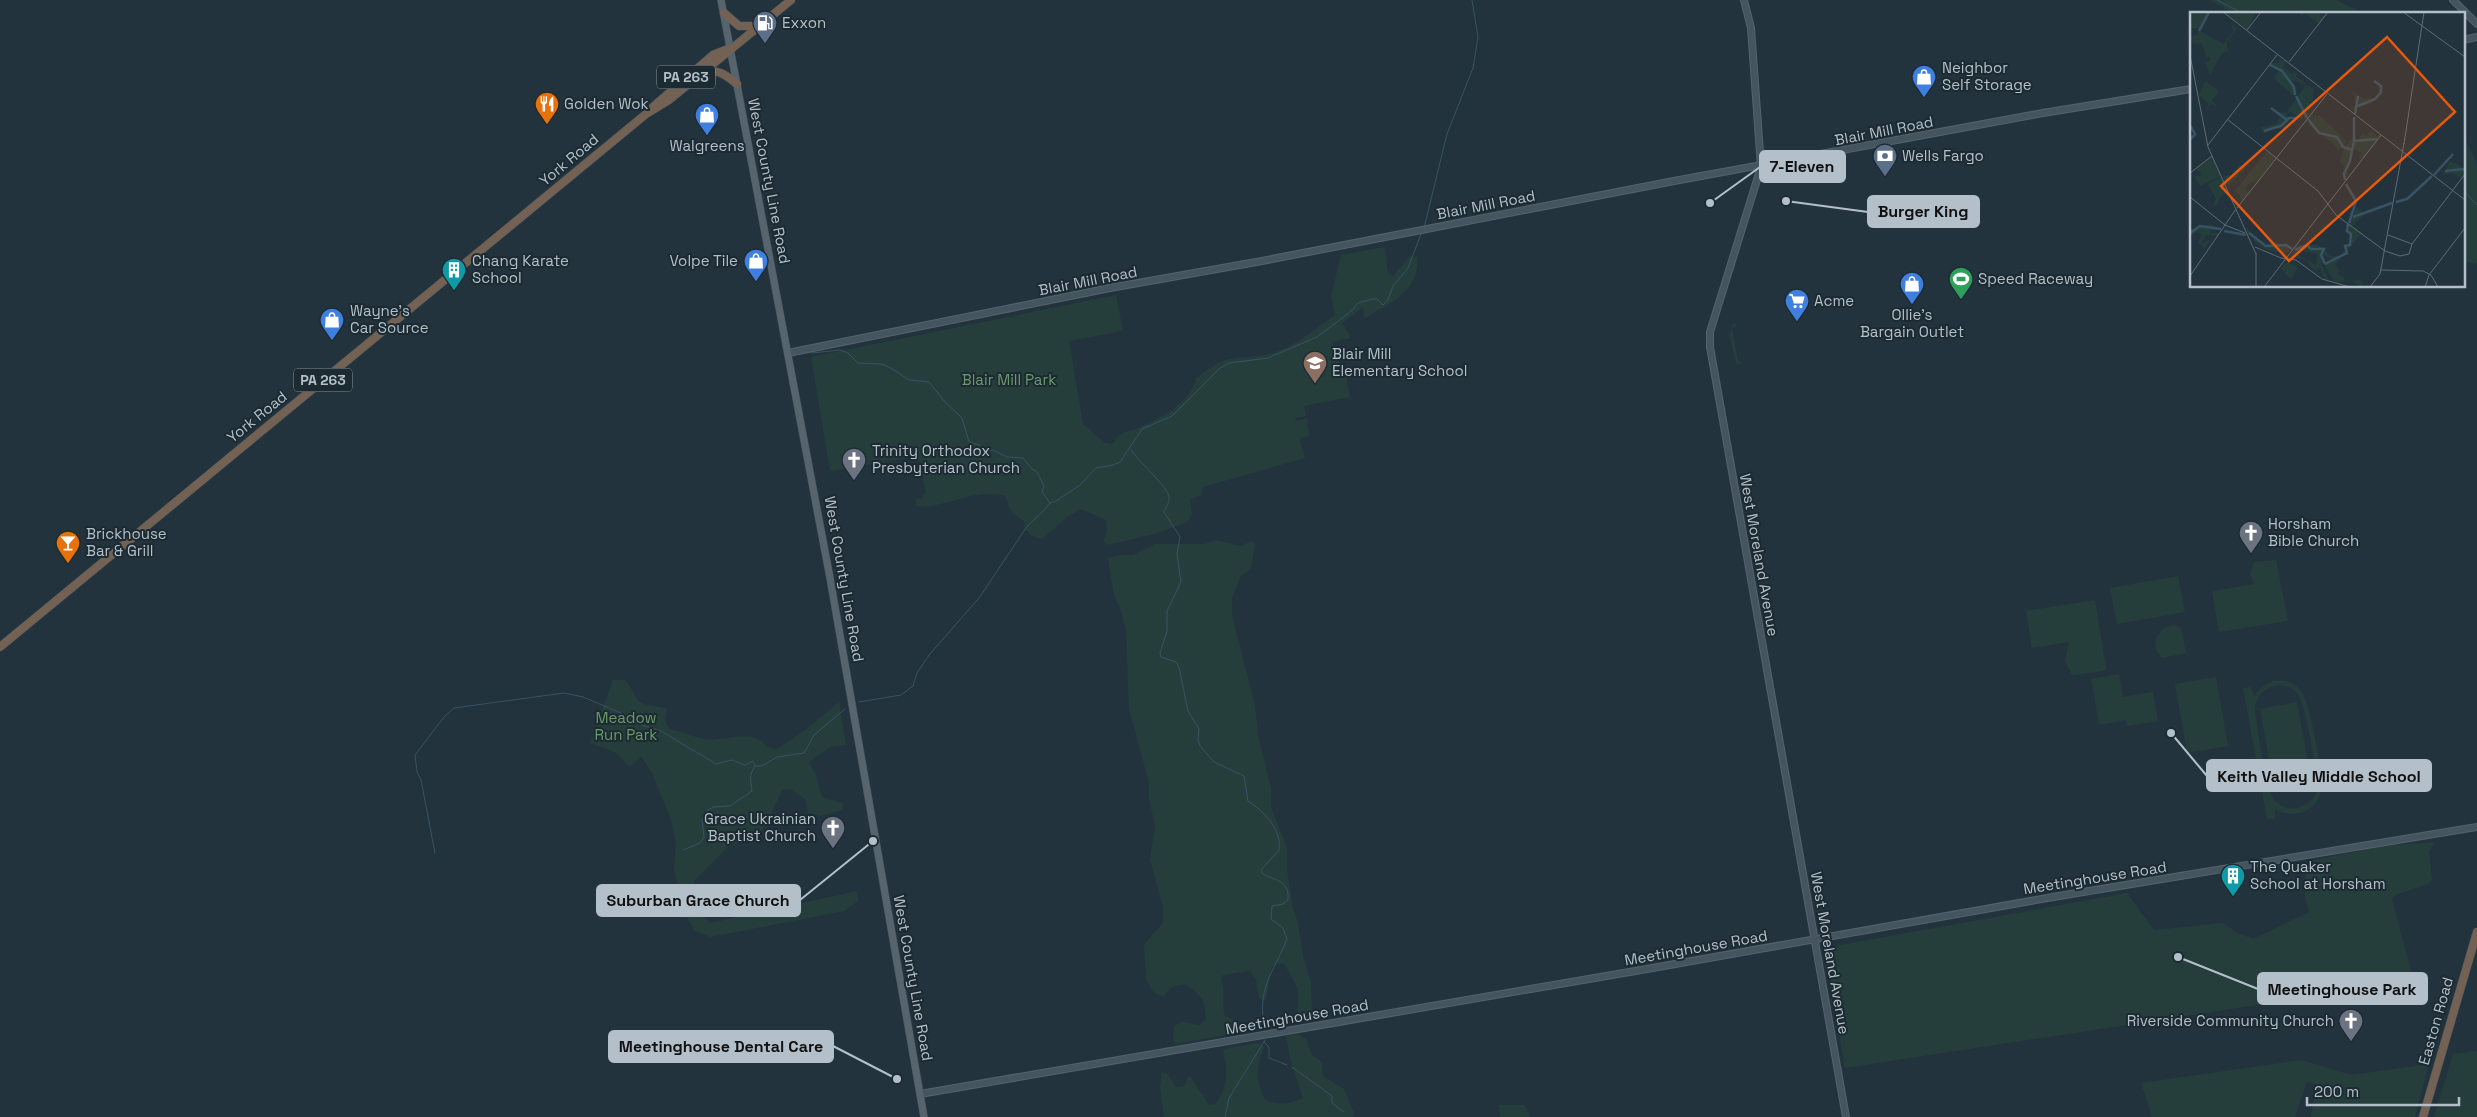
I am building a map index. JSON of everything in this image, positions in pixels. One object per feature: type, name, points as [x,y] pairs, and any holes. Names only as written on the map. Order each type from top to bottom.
[{"type":"highway","name":"PA 263","points":[[731,48],[791,0]]},
{"type":"highway","points":[[724,12],[739,26],[758,26]]},
{"type":"highway","name":"York Road","points":[[646,114],[669,100],[721,59],[731,48]]},
{"type":"highway","name":"York Road","points":[[0,647],[646,114],[713,55],[731,48]]},
{"type":"highway","points":[[701,74],[714,71],[726,75],[737,84]]},
{"type":"highway","name":"Easton Road","points":[[2423,1117],[2477,932]]},
{"type":"main road","name":"West County Line Road","points":[[721,0],[849,687],[924,1117]]},
{"type":"street","name":"West Moreland Avenue","points":[[1744,0],[1751,28],[1761,167],[1710,332],[1710,347],[1846,1117]]},
{"type":"street","points":[[2453,0],[2477,24]]},
{"type":"street","points":[[2464,40],[2477,37]]},
{"type":"street","name":"Blair Mill Road","points":[[788,353],[1110,288],[1431,229],[1665,183],[1761,167],[2043,113],[2190,89]]},
{"type":"street","name":"Meetinghouse Road","points":[[920,1094],[2349,846],[2477,827]]},
{"type":"green space","points":[[2210,0],[2336,0],[2361,12],[2231,12]]},
{"type":"green space","points":[[2464,142],[2468,144],[2477,165],[2477,264],[2464,261]]},
{"type":"green space","name":"Blair Mill Park","points":[[1385,247],[1388,273],[1393,276],[1410,256],[1417,257],[1417,269],[1414,279],[1408,288],[1393,302],[1364,318],[1363,307],[1342,323],[1351,338],[1332,342],[1335,354],[1340,355],[1338,367],[1346,375],[1350,397],[1304,406],[1306,416],[1295,418],[1296,421],[1307,418],[1309,436],[1299,438],[1305,458],[1203,487],[1201,495],[1190,500],[1192,514],[1187,522],[1155,534],[1108,545],[1104,542],[1107,530],[1106,520],[1081,509],[1067,517],[1042,539],[1032,536],[1024,528],[1025,522],[1012,513],[1005,496],[981,494],[933,506],[916,505],[916,499],[923,498],[923,495],[926,494],[919,460],[915,461],[914,457],[830,471],[811,357],[1116,295],[1123,331],[1069,341],[1083,424],[1105,443],[1112,444],[1122,434],[1165,415],[1181,403],[1193,387],[1196,378],[1218,363],[1276,352],[1292,345],[1314,331],[1335,315],[1331,296],[1341,255]]},
{"type":"green space","points":[[1734,321],[1737,326],[1732,328],[1738,361],[1742,363],[1737,365],[1729,335]]},
{"type":"green space","points":[[1216,540],[1240,546],[1252,541],[1255,545],[1251,568],[1241,576],[1232,598],[1232,616],[1255,705],[1258,735],[1271,789],[1271,807],[1287,848],[1287,870],[1293,909],[1298,922],[1303,957],[1311,982],[1312,1018],[1297,1021],[1298,989],[1284,963],[1273,966],[1265,1001],[1259,998],[1256,980],[1250,971],[1223,975],[1221,980],[1225,1016],[1247,1026],[1247,1031],[1176,1044],[1173,1039],[1174,1026],[1182,1022],[1199,1025],[1206,1019],[1201,997],[1194,990],[1184,984],[1172,987],[1164,996],[1154,993],[1146,979],[1144,944],[1163,923],[1163,906],[1150,860],[1155,826],[1149,799],[1149,783],[1129,709],[1126,630],[1121,611],[1114,596],[1108,558],[1119,555],[1133,555],[1155,544],[1204,544]]},
{"type":"green space","points":[[2276,560],[2288,621],[2219,632],[2212,591],[2254,584],[2250,574],[2254,562]]},
{"type":"green space","points":[[2178,576],[2185,612],[2117,624],[2110,588]]},
{"type":"green space","points":[[2095,600],[2106,668],[2104,671],[2072,675],[2065,661],[2069,642],[2032,648],[2026,611]]},
{"type":"green space","points":[[2174,625],[2181,628],[2186,653],[2162,658],[2156,648],[2157,638],[2163,629]]},
{"type":"green space","points":[[2119,674],[2123,697],[2153,692],[2158,721],[2128,726],[2126,720],[2099,725],[2091,679]]},
{"type":"green space","points":[[2216,677],[2228,746],[2187,753],[2175,684]]},
{"type":"green space","name":"Meadow Run Park","points":[[613,680],[626,680],[640,702],[667,708],[665,721],[669,729],[711,740],[746,736],[754,737],[767,747],[777,749],[804,731],[839,702],[846,745],[830,747],[809,762],[816,776],[822,797],[843,803],[842,810],[819,816],[808,813],[805,799],[792,790],[783,789],[764,828],[752,840],[730,845],[694,881],[698,913],[710,923],[857,891],[858,901],[844,911],[710,937],[694,930],[681,905],[674,868],[676,844],[671,820],[652,773],[641,756],[630,767],[616,753],[590,743]]},
{"type":"green space","points":[[2273,681],[2281,681],[2292,684],[2301,691],[2312,722],[2322,787],[2320,796],[2311,808],[2291,814],[2275,810],[2275,818],[2267,819],[2243,688],[2251,687],[2254,696],[2262,687]],"holes":[[[2283,685],[2295,691],[2302,702],[2316,772],[2317,790],[2314,797],[2309,803],[2295,808],[2281,805],[2275,801],[2271,794],[2263,765],[2255,711],[2259,696],[2265,690],[2270,687]]]},
{"type":"green space","points":[[2297,702],[2312,784],[2275,791],[2260,709]]},
{"type":"green space","points":[[2434,842],[2429,852],[2432,880],[2428,884],[2395,895],[2392,899],[2412,975],[2303,998],[1845,1068],[1824,948],[2127,893],[2154,930],[2223,923],[2238,933],[2253,939],[2309,912],[2305,897],[2306,862],[2383,846]]},
{"type":"green space","points":[[1298,1034],[1306,1039],[1312,1055],[1322,1062],[1323,1076],[1344,1089],[1354,1113],[1352,1117],[1164,1117],[1160,1088],[1162,1072],[1167,1074],[1176,1087],[1184,1086],[1189,1075],[1209,1105],[1216,1104],[1226,1080],[1224,1049],[1257,1043],[1264,1046],[1259,1062],[1258,1079],[1265,1100],[1284,1104],[1303,1098],[1291,1062],[1286,1036]]},
{"type":"green space","points":[[2477,1051],[2477,1117],[2434,1117],[2453,1054]]},
{"type":"green space","points":[[2302,1060],[2351,1075],[2429,1064],[2415,1117],[2311,1117],[2316,1084],[2307,1082],[2295,1117],[2152,1117],[2141,1083]]},
{"type":"green space","points":[[1499,1105],[1524,1105],[1531,1117],[1500,1117]]},
{"type":"waterway","points":[[1424,228],[1447,134],[1473,68],[1478,37],[1472,0]]},
{"type":"waterway","points":[[2217,0],[2240,12]]},
{"type":"waterway","points":[[2464,191],[2477,205]]},
{"type":"waterway","points":[[859,702],[901,695],[913,686],[917,673],[929,655],[979,598],[1026,528],[1050,503],[1080,485],[1096,468],[1120,462],[1142,429],[1172,416],[1219,369],[1229,363],[1268,358],[1317,337],[1350,312],[1358,303],[1377,299],[1383,305],[1388,300],[1393,286],[1408,268],[1421,234]]},
{"type":"waterway","points":[[812,353],[840,350],[848,353],[858,363],[881,364],[909,380],[929,382],[945,402],[962,418],[969,442],[979,445],[985,451],[993,450],[1007,457],[1023,458],[1037,472],[1044,486],[1042,492],[1050,503]]},
{"type":"waterway","points":[[1131,450],[1168,493],[1169,501],[1164,512],[1180,537],[1177,554],[1181,582],[1167,611],[1167,631],[1160,653],[1161,657],[1176,662],[1179,667],[1188,711],[1199,729],[1198,739],[1200,746],[1214,762],[1244,776],[1248,801],[1266,816],[1278,835],[1279,850],[1261,870],[1266,876],[1280,881],[1288,893],[1288,900],[1283,904],[1272,906],[1271,919],[1283,928],[1287,939],[1264,992],[1263,1015],[1265,1029]]},
{"type":"waterway","points":[[435,853],[415,755],[444,717],[454,708],[564,693],[583,697],[628,716],[635,723],[661,731],[716,764],[732,760],[745,765],[753,761],[755,766]]},
{"type":"waterway","points":[[683,850],[700,843],[704,837],[702,820],[708,810],[714,807],[730,806],[752,791],[751,776],[755,766],[762,766],[777,757],[804,753],[814,735],[845,709]]},
{"type":"waterway","points":[[1225,1117],[1229,1098],[1265,1040]]},
{"type":"waterway","points":[[1264,1042],[1269,1047],[1269,1058],[1287,1065]]},
{"type":"waterway","points":[[1292,1067],[1332,1096],[1332,1103],[1344,1112]]},
{"type":"place","name":"Exxon","points":[[765,44]]},
{"type":"place","name":"Neighbor Self Storage","points":[[1924,98]]},
{"type":"place","name":"Golden Wok","points":[[547,125]]},
{"type":"place","name":"Walgreens","points":[[707,136]]},
{"type":"place","name":"Wells Fargo","points":[[1885,177]]},
{"type":"place","name":"Burger King","points":[[1786,201]]},
{"type":"place","name":"7-Eleven","points":[[1710,203]]},
{"type":"place","name":"Volpe Tile","points":[[756,282]]},
{"type":"place","name":"Chang Karate School","points":[[454,291]]},
{"type":"place","name":"Speed Raceway","points":[[1961,300]]},
{"type":"place","name":"Ollie's Bargain Outlet","points":[[1912,305]]},
{"type":"place","name":"Acme","points":[[1797,322]]},
{"type":"place","name":"Wayne’s Car Source","points":[[332,341]]},
{"type":"place","name":"Blair Mill Elementary School","points":[[1315,384]]},
{"type":"place","name":"Trinity Orthodox Presbyterian Church","points":[[854,481]]},
{"type":"place","name":"Horsham Bible Church","points":[[2251,554]]},
{"type":"place","name":"Brickhouse Bar & Grill","points":[[68,564]]},
{"type":"place","name":"Keith Valley Middle School","points":[[2171,733]]},
{"type":"place","name":"Suburban Grace Church","points":[[873,841]]},
{"type":"place","name":"Grace Ukrainian Baptist Church","points":[[833,849]]},
{"type":"place","name":"The Quaker School at Horsham","points":[[2233,897]]},
{"type":"place","name":"Meetinghouse Park","points":[[2178,957]]},
{"type":"place","name":"Riverside Community Church","points":[[2351,1042]]},
{"type":"place","name":"Meetinghouse Dental Care","points":[[897,1079]]}]
